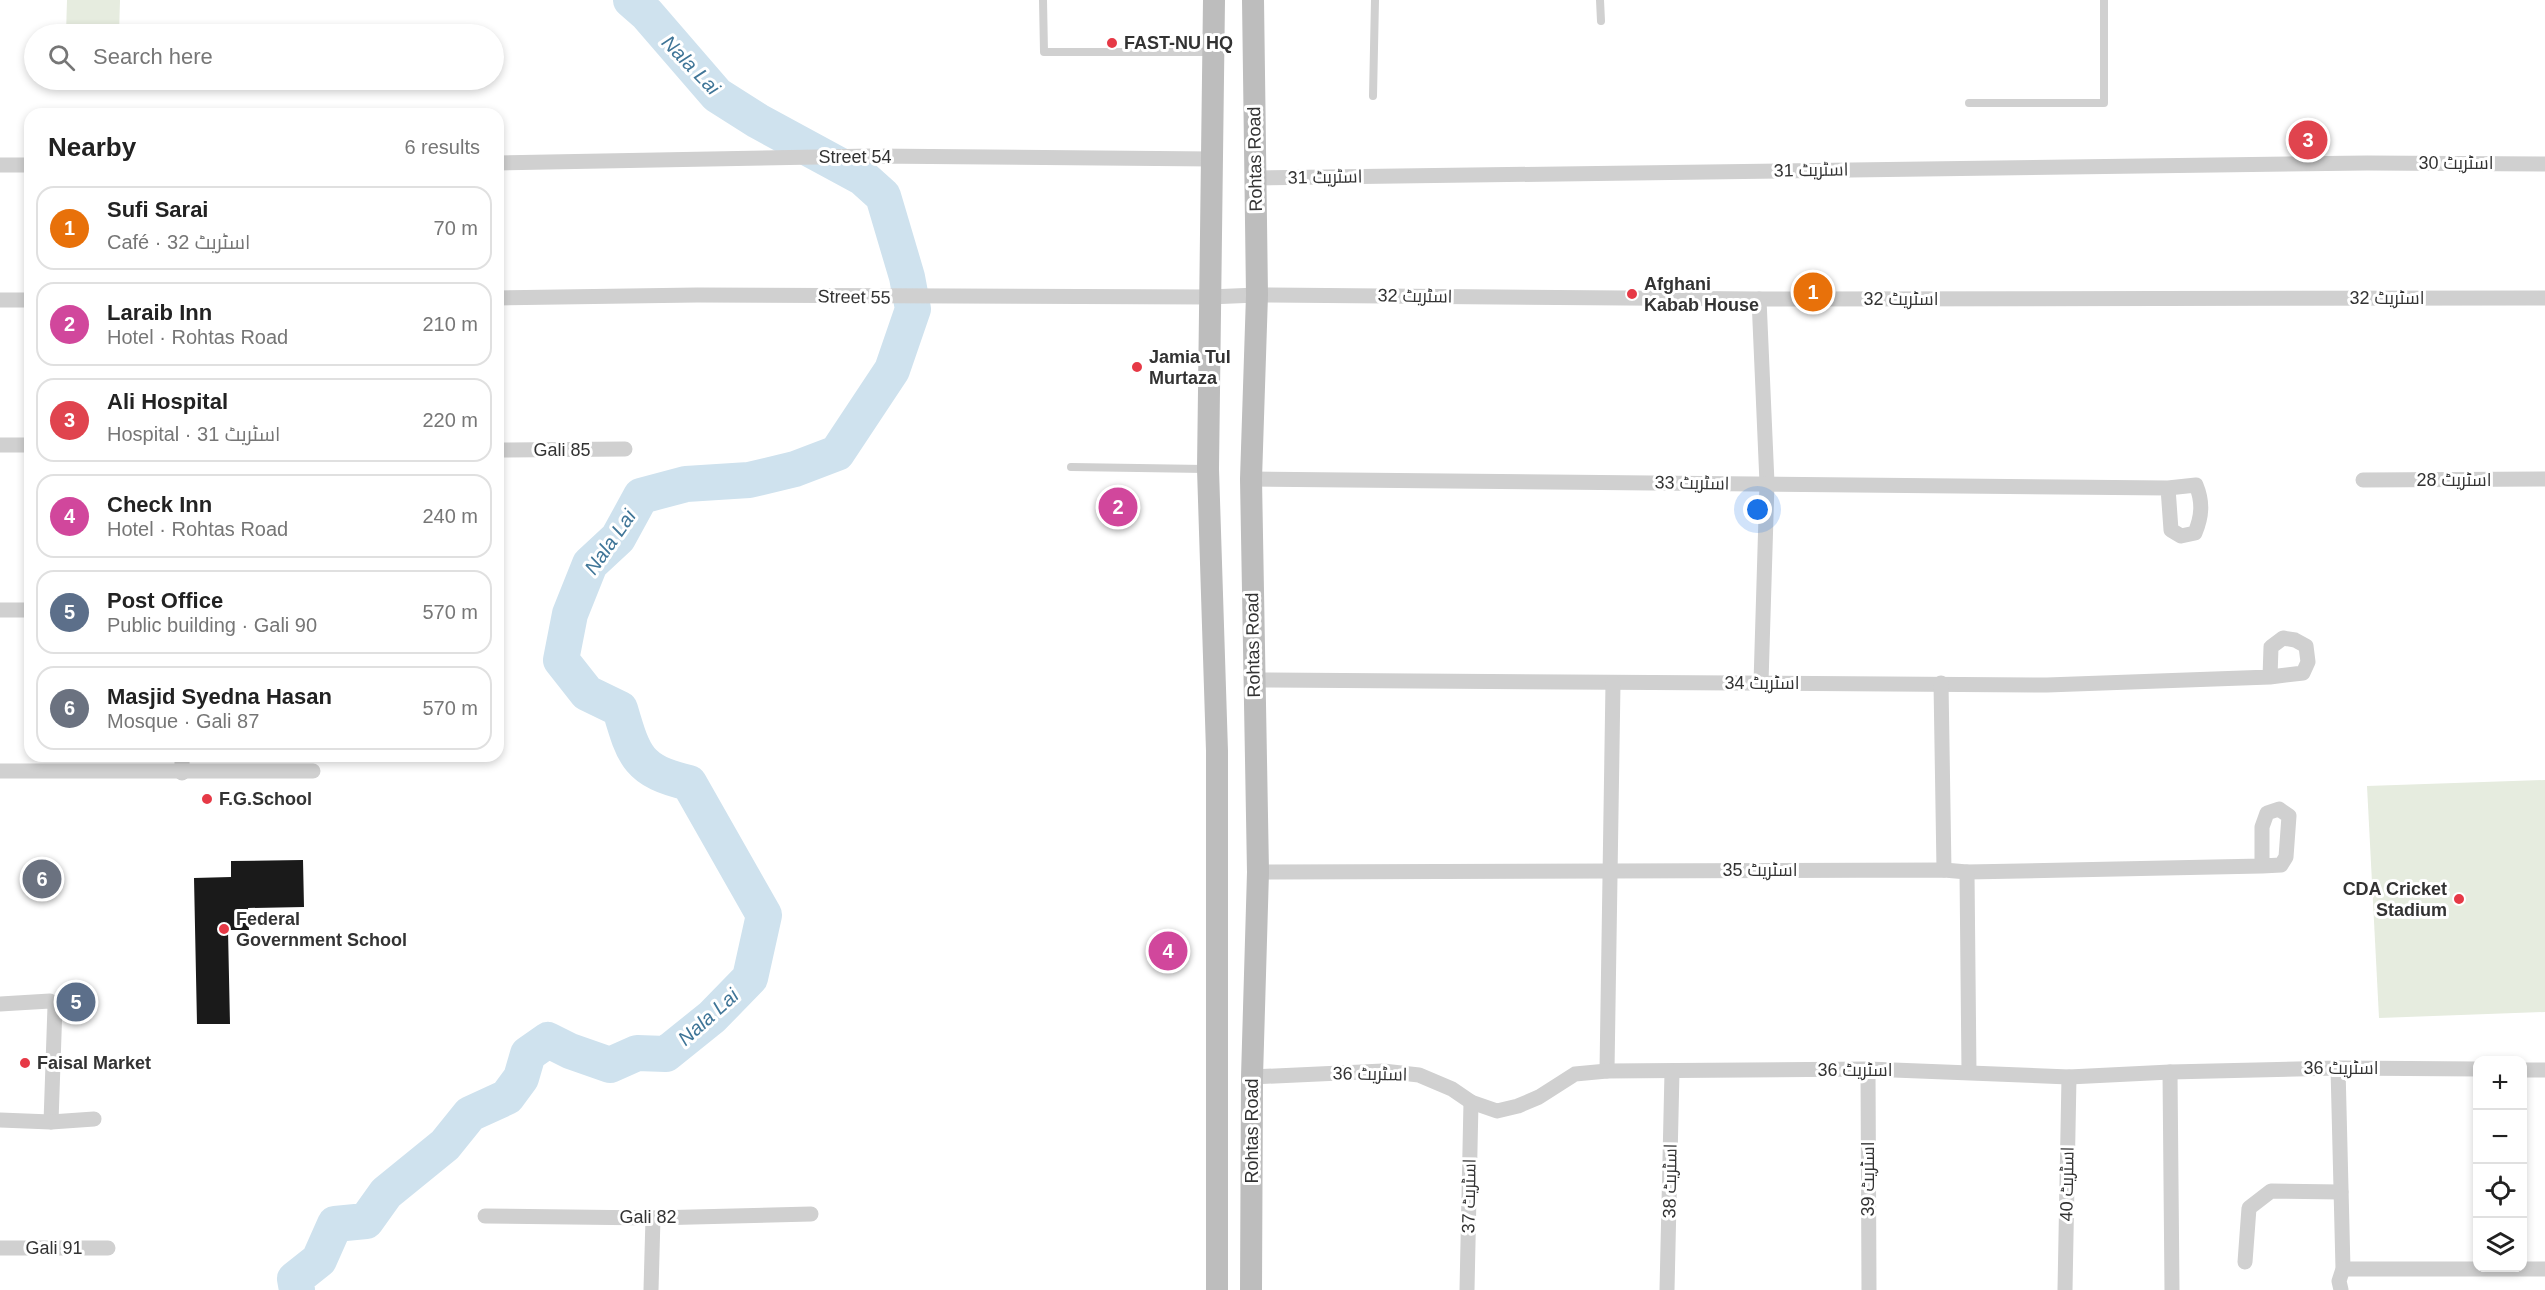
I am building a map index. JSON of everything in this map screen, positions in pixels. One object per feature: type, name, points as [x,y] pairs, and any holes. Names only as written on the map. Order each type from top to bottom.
[{"type":"main road","name":"Rohtas Road","points":[[1214,0],[1208,469],[1217,751],[1217,1290]]},
{"type":"main road","name":"Rohtas Road","points":[[1251,1290],[1252,1077],[1258,872],[1251,478],[1257,295],[1253,0]]},
{"type":"main road","points":[[1214,47],[1252,47]]},
{"type":"street","name":"Street 54","points":[[504,163],[872,156],[1213,159]]},
{"type":"street","name":"اسٹریٹ 31","points":[[1256,178],[2367,163]]},
{"type":"street","name":"اسٹریٹ 30","points":[[2367,163],[2545,164]]},
{"type":"street","points":[[0,165],[24,165]]},
{"type":"street","name":"Street 55","points":[[504,298],[697,295],[988,298],[1209,297]]},
{"type":"street","name":"اسٹریٹ 32","points":[[1209,297],[1257,295],[1760,300],[2545,298]]},
{"type":"street","points":[[0,300],[24,300]]},
{"type":"street","points":[[1760,300],[1767,483],[1761,683]]},
{"type":"street","points":[[0,445],[24,445]]},
{"type":"street","name":"Gali 85","points":[[504,450],[625,449]]},
{"type":"street","name":"اسٹریٹ 33","points":[[1251,478],[2168,488]]},
{"type":"street","name":"اسٹریٹ 28","points":[[2364,480],[2545,479]]},
{"type":"street","points":[[0,610],[24,610]]},
{"type":"street","name":"اسٹریٹ 34","points":[[1253,680],[2047,685],[2270,677]]},
{"type":"street","points":[[1607,1071],[1614,683]]},
{"type":"street","points":[[1941,683],[1944,870]]},
{"type":"street","points":[[182,762],[182,772]]},
{"type":"street","points":[[0,771],[313,771]]},
{"type":"street","name":"اسٹریٹ 35","points":[[1258,872],[1611,870],[1944,870],[1967,872],[2262,866]]},
{"type":"street","points":[[1967,872],[1969,1072]]},
{"type":"street","points":[[0,1004],[50,1001],[55,1006],[51,1122]]},
{"type":"street","points":[[2338,1068],[2343,1269],[2339,1281],[2340,1290]]},
{"type":"street","name":"اسٹریٹ 36","points":[[1252,1077],[1383,1071],[1419,1075],[1452,1089],[1471,1102],[1497,1112],[1539,1097],[1575,1074],[1607,1071],[1868,1069],[2069,1077],[2338,1068],[2473,1069]]},
{"type":"street","name":"اسٹریٹ 39","points":[[1868,1069],[1869,1290]]},
{"type":"street","points":[[2527,1070],[2545,1070]]},
{"type":"street","name":"اسٹریٹ 38","points":[[1668,1290],[1672,1072]]},
{"type":"street","points":[[2170,1072],[2172,1290]]},
{"type":"street","name":"اسٹریٹ 40","points":[[2065,1290],[2069,1077]]},
{"type":"street","name":"اسٹریٹ 37","points":[[1467,1290],[1471,1102]]},
{"type":"street","points":[[0,1120],[51,1122],[94,1119]]},
{"type":"street","points":[[2245,1262],[2249,1208],[2271,1191],[2341,1192]]},
{"type":"street","name":"Gali 82","points":[[485,1216],[653,1218],[811,1214]]},
{"type":"street","points":[[651,1290],[653,1218]]},
{"type":"street","name":"Gali 91","points":[[0,1248],[108,1248]]},
{"type":"street","points":[[2343,1269],[2473,1268]]},
{"type":"street","points":[[2527,1269],[2545,1269]]},
{"type":"lane","points":[[1043,0],[1044,52],[1214,47]]},
{"type":"lane","points":[[1373,96],[1375,0]]},
{"type":"lane","points":[[1600,0],[1601,21]]},
{"type":"lane","points":[[1969,103],[2104,104],[2104,0]]},
{"type":"lane","points":[[1071,467],[1208,469]]},
{"type":"shaded area","points":[[67,0],[120,0],[119,24],[66,24]]},
{"type":"shaded area","name":"CDA Cricket Stadium","points":[[2545,780],[2545,1012],[2379,1018],[2367,786]]},
{"type":"building","name":"Federal Government School","points":[[303,860],[304,907],[248,908],[249,930],[228,930],[230,1024],[197,1024],[194,878],[231,877],[231,861]]},
{"type":"waterway","name":"Nala Lai","points":[[297,1290],[295,1279],[319,1260],[335,1224],[366,1221],[386,1193],[445,1145],[470,1114],[507,1097],[521,1078],[528,1054],[548,1040],[570,1051],[610,1065],[637,1053],[666,1054],[712,1017],[750,978],[764,915],[689,783],[648,767],[635,750],[620,709],[587,693],[561,660],[570,614],[590,564],[618,538],[641,496],[686,484],[749,480],[795,469],[837,453],[892,370],[913,309],[907,277],[883,196],[863,178],[758,121],[717,95],[647,14],[631,0]]},
{"type":"place","name":"FAST-NU HQ","points":[[1112,43]]},
{"type":"place","name":"Ali Hospital","points":[[2308,140]]},
{"type":"place","name":"Sufi Sarai","points":[[1813,292]]},
{"type":"place","name":"Afghani Kabab House","points":[[1632,294]]},
{"type":"place","name":"Jamia Tul Murtaza","points":[[1137,367]]},
{"type":"place","name":"Laraib Inn","points":[[1118,507]]},
{"type":"place","name":"F.G.School","points":[[207,799]]},
{"type":"place","name":"Masjid Syedna Hasan","points":[[42,879]]},
{"type":"place","name":"CDA Cricket Stadium","points":[[2459,899]]},
{"type":"place","name":"Federal Government School","points":[[224,929]]},
{"type":"place","name":"Check Inn","points":[[1168,951]]},
{"type":"place","name":"Post Office","points":[[76,1002]]},
{"type":"place","name":"Faisal Market","points":[[25,1063]]}]
